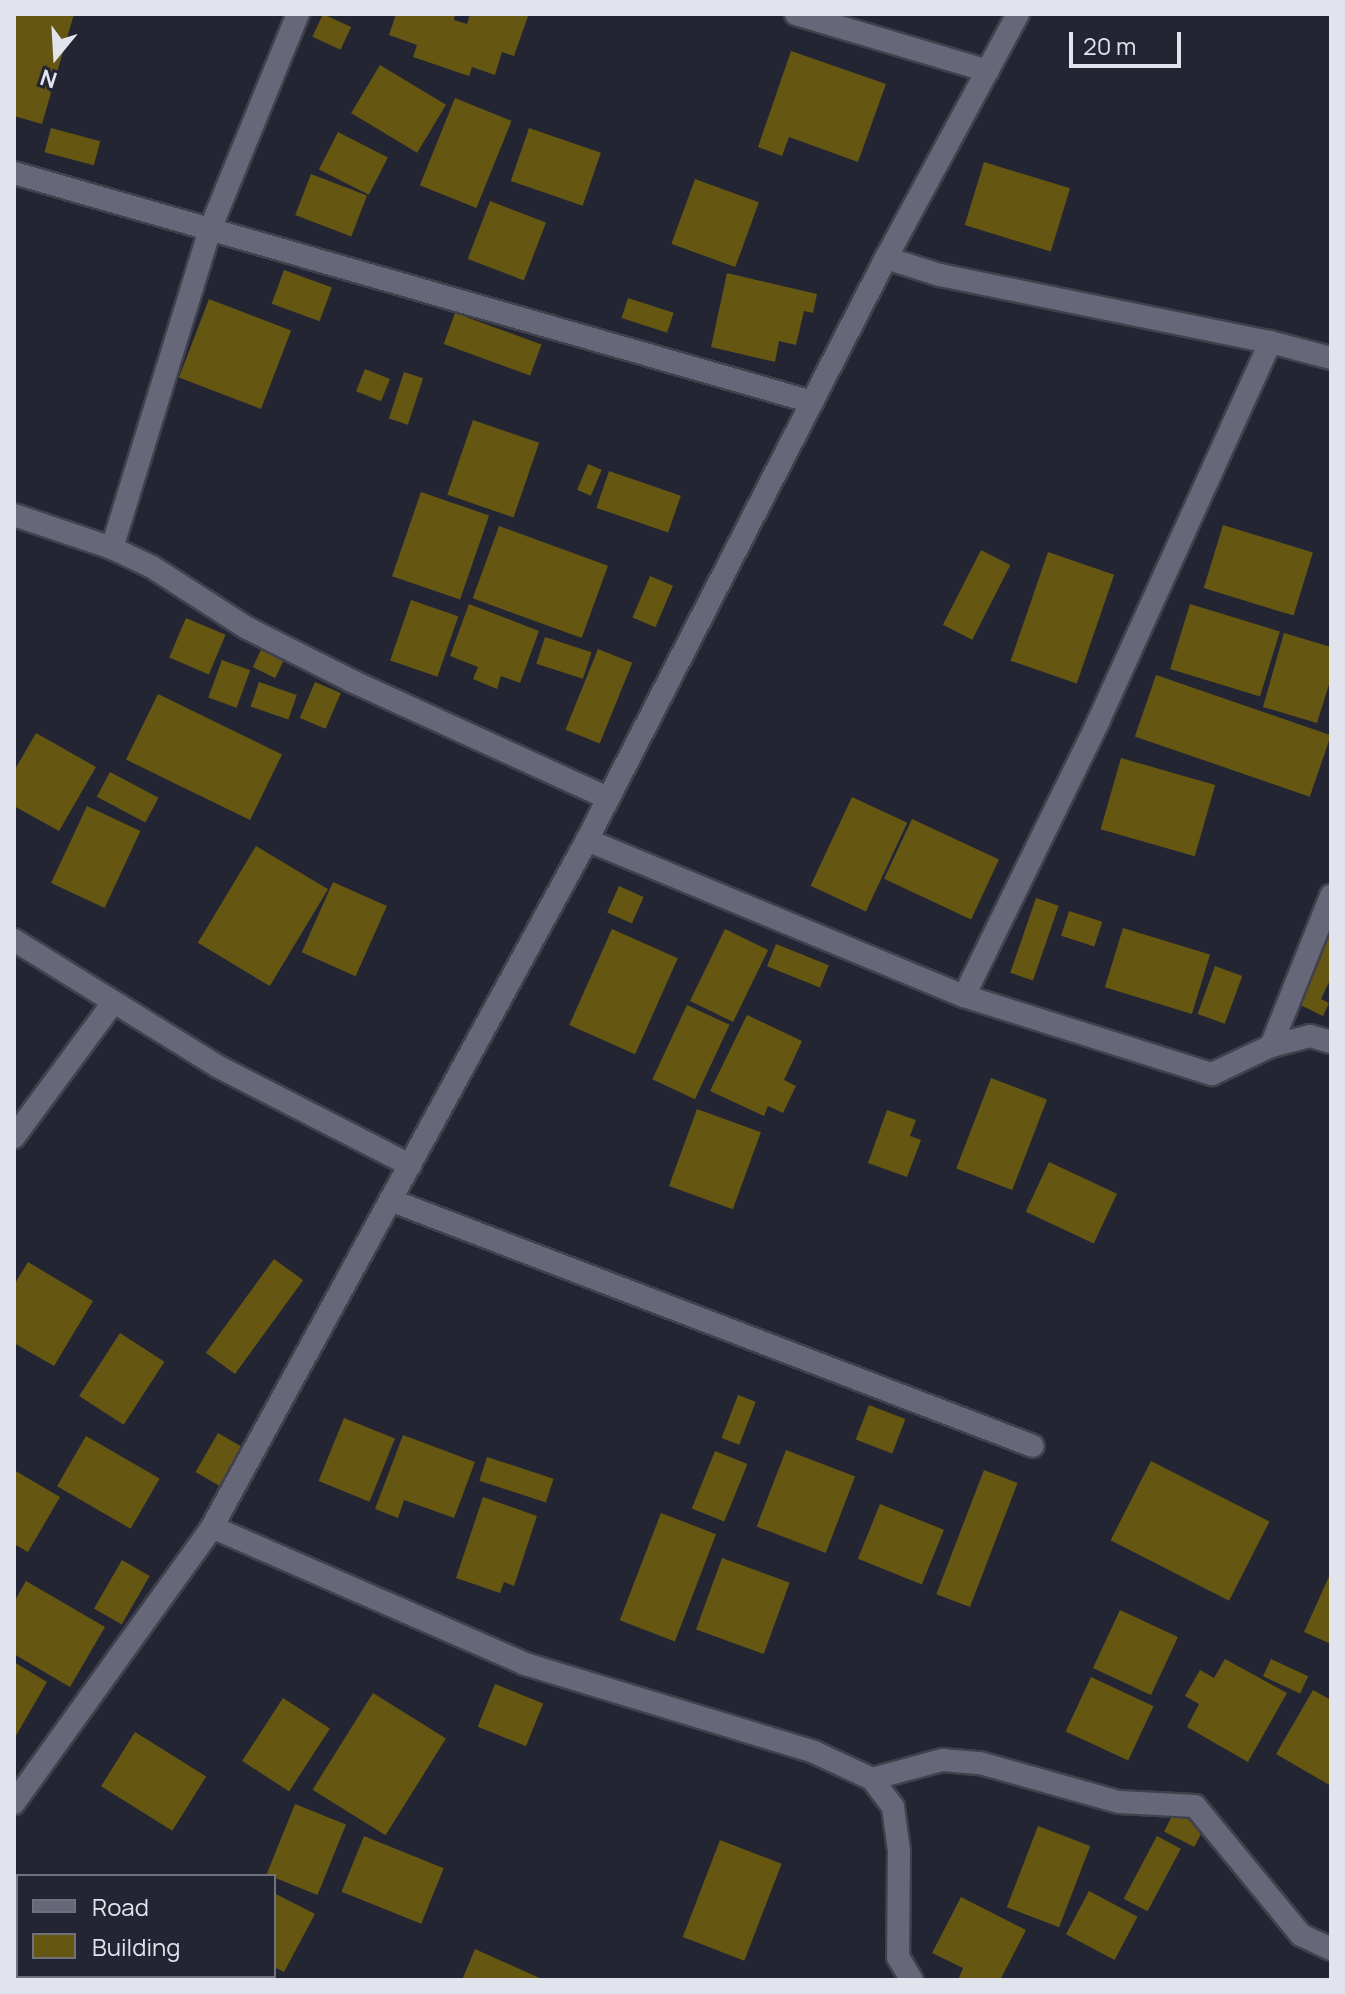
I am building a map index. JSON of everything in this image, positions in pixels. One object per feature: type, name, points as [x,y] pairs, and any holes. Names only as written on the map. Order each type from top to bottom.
[{"type":"street","points":[[112,548],[211,227],[298,14]]},
{"type":"street","points":[[796,14],[988,71]]},
{"type":"street","points":[[14,1803],[212,1527],[587,840],[886,258],[1018,14]]},
{"type":"street","points":[[14,173],[211,227],[812,402]]},
{"type":"street","points":[[886,258],[940,275],[1270,342],[1331,358]]},
{"type":"street","points":[[964,996],[1098,722],[1270,342]]},
{"type":"street","points":[[14,515],[112,548],[152,567],[260,634],[608,798]]},
{"type":"street","points":[[587,840],[964,996],[1212,1074],[1271,1046],[1310,1036],[1331,1042]]},
{"type":"street","points":[[1271,1046],[1331,896]]},
{"type":"street","points":[[14,940],[112,1004],[219,1067],[410,1165]]},
{"type":"street","points":[[14,1137],[112,1004]]},
{"type":"street","points":[[390,1200],[1033,1446]]},
{"type":"street","points":[[212,1527],[525,1664],[814,1752],[872,1779],[893,1807],[899,1851],[898,1957],[912,1980]]},
{"type":"street","points":[[872,1779],[942,1760],[980,1763],[1119,1802],[1195,1806],[1301,1935],[1331,1949]]},
{"type":"building","points":[[14,14],[74,14],[42,124],[14,116]]},
{"type":"building","points":[[323,14],[351,27],[341,50],[312,37]]},
{"type":"building","points":[[396,14],[455,14],[454,20],[467,24],[470,14],[528,16],[514,56],[502,52],[495,75],[472,67],[469,76],[413,57],[417,45],[389,35]]},
{"type":"building","points":[[791,51],[886,84],[858,162],[789,137],[782,156],[758,147]]},
{"type":"building","points":[[380,65],[446,105],[417,153],[351,113]]},
{"type":"building","points":[[455,98],[512,121],[476,208],[420,185]]},
{"type":"building","points":[[51,128],[100,141],[94,165],[45,152]]},
{"type":"building","points":[[529,128],[601,153],[583,206],[511,181]]},
{"type":"building","points":[[338,132],[388,157],[369,195],[319,169]]},
{"type":"building","points":[[984,162],[1070,188],[1051,251],[965,225]]},
{"type":"building","points":[[311,174],[367,196],[351,237],[295,215]]},
{"type":"building","points":[[695,179],[759,202],[735,267],[671,244]]},
{"type":"building","points":[[490,201],[546,223],[524,280],[468,259]]},
{"type":"building","points":[[284,270],[332,287],[320,321],[272,304]]},
{"type":"building","points":[[727,273],[817,294],[813,313],[804,311],[796,345],[779,341],[775,362],[711,347]]},
{"type":"building","points":[[628,298],[674,313],[667,333],[622,318]]},
{"type":"building","points":[[209,299],[291,331],[261,409],[179,377]]},
{"type":"building","points":[[455,313],[541,344],[530,375],[444,344]]},
{"type":"building","points":[[365,369],[390,379],[381,401],[356,391]]},
{"type":"building","points":[[404,372],[423,378],[408,425],[389,419]]},
{"type":"building","points":[[473,420],[539,443],[513,517],[447,495]]},
{"type":"building","points":[[588,464],[602,470],[591,496],[577,490]]},
{"type":"building","points":[[609,471],[681,496],[668,533],[596,508]]},
{"type":"building","points":[[421,492],[489,515],[460,600],[392,576]]},
{"type":"building","points":[[1223,525],[1313,552],[1294,616],[1204,588]]},
{"type":"building","points":[[499,526],[608,566],[582,638],[473,598]]},
{"type":"building","points":[[981,550],[1010,565],[972,640],[943,625]]},
{"type":"building","points":[[1048,552],[1114,575],[1077,684],[1011,661]]},
{"type":"building","points":[[650,576],[673,586],[655,627],[632,617]]},
{"type":"building","points":[[411,600],[458,616],[437,677],[390,661]]},
{"type":"building","points":[[469,604],[539,631],[520,683],[501,676],[497,689],[473,679],[478,667],[450,656]]},
{"type":"building","points":[[1190,604],[1280,631],[1260,697],[1170,669]]},
{"type":"building","points":[[186,618],[226,635],[209,674],[169,658]]},
{"type":"building","points":[[1284,633],[1331,647],[1331,678],[1317,723],[1263,707]]},
{"type":"building","points":[[545,637],[592,652],[583,679],[536,664]]},
{"type":"building","points":[[598,649],[632,663],[600,744],[565,730]]},
{"type":"building","points":[[261,650],[283,661],[275,678],[253,667]]},
{"type":"building","points":[[222,660],[250,670],[237,708],[208,698]]},
{"type":"building","points":[[1156,675],[1331,735],[1310,797],[1135,736]]},
{"type":"building","points":[[259,682],[297,695],[288,720],[251,707]]},
{"type":"building","points":[[315,682],[341,693],[326,729],[300,718]]},
{"type":"building","points":[[158,694],[282,754],[250,820],[126,760]]},
{"type":"building","points":[[36,733],[96,767],[59,831],[14,806],[14,771]]},
{"type":"building","points":[[1121,758],[1215,785],[1195,856],[1101,829]]},
{"type":"building","points":[[110,772],[159,798],[145,823],[97,797]]},
{"type":"building","points":[[852,797],[907,823],[866,912],[811,886]]},
{"type":"building","points":[[87,806],[140,831],[105,908],[51,883]]},
{"type":"building","points":[[912,819],[999,860],[971,919],[884,879]]},
{"type":"building","points":[[256,846],[328,889],[270,986],[198,943]]},
{"type":"building","points":[[333,882],[387,906],[356,976],[302,952]]},
{"type":"building","points":[[619,886],[644,897],[632,923],[607,912]]},
{"type":"building","points":[[1036,898],[1059,906],[1033,981],[1010,973]]},
{"type":"building","points":[[1069,911],[1102,922],[1094,947],[1061,936]]},
{"type":"building","points":[[1123,928],[1210,955],[1192,1014],[1105,987]]},
{"type":"building","points":[[612,929],[678,958],[635,1054],[569,1025]]},
{"type":"building","points":[[725,929],[768,950],[733,1022],[690,1001]]},
{"type":"building","points":[[1325,936],[1331,939],[1331,978],[1321,999],[1329,1003],[1323,1016],[1292,1001]]},
{"type":"building","points":[[776,944],[829,965],[820,988],[767,966]]},
{"type":"building","points":[[1215,966],[1242,976],[1225,1024],[1198,1014]]},
{"type":"building","points":[[687,1005],[730,1025],[695,1099],[652,1079]]},
{"type":"building","points":[[747,1015],[802,1041],[784,1080],[796,1086],[783,1113],[768,1106],[764,1116],[710,1091]]},
{"type":"building","points":[[991,1078],[1047,1100],[1012,1190],[956,1169]]},
{"type":"building","points":[[697,1109],[761,1132],[733,1209],[669,1186]]},
{"type":"building","points":[[887,1110],[916,1120],[910,1136],[921,1140],[907,1177],[868,1163]]},
{"type":"building","points":[[1049,1162],[1117,1194],[1094,1244],[1026,1212]]},
{"type":"building","points":[[274,1259],[303,1280],[235,1374],[206,1353]]},
{"type":"building","points":[[28,1262],[93,1301],[54,1366],[14,1343],[14,1285]]},
{"type":"building","points":[[120,1333],[164,1362],[124,1425],[79,1396]]},
{"type":"building","points":[[738,1395],[756,1402],[739,1445],[722,1438]]},
{"type":"building","points":[[869,1405],[905,1419],[892,1454],[856,1440]]},
{"type":"building","points":[[344,1418],[395,1439],[370,1502],[319,1481]]},
{"type":"building","points":[[218,1433],[246,1449],[223,1488],[196,1472]]},
{"type":"building","points":[[403,1435],[475,1462],[454,1518],[404,1500],[398,1518],[375,1509]]},
{"type":"building","points":[[86,1436],[160,1478],[131,1529],[57,1486]]},
{"type":"building","points":[[786,1450],[855,1477],[826,1553],[757,1527]]},
{"type":"building","points":[[715,1451],[747,1464],[724,1522],[692,1508]]},
{"type":"building","points":[[487,1457],[554,1479],[546,1502],[479,1481]]},
{"type":"building","points":[[1151,1461],[1270,1521],[1229,1601],[1111,1540]]},
{"type":"building","points":[[14,1470],[60,1497],[28,1552],[14,1544]]},
{"type":"building","points":[[984,1470],[1018,1483],[970,1607],[936,1594]]},
{"type":"building","points":[[483,1497],[537,1516],[514,1586],[504,1582],[500,1593],[456,1578]]},
{"type":"building","points":[[880,1504],[944,1530],[922,1585],[858,1559]]},
{"type":"building","points":[[661,1513],[716,1534],[675,1642],[620,1620]]},
{"type":"building","points":[[722,1558],[790,1583],[764,1654],[696,1629]]},
{"type":"building","points":[[122,1560],[150,1576],[122,1624],[94,1608]]},
{"type":"building","points":[[1331,1572],[1331,1644],[1304,1632]]},
{"type":"building","points":[[26,1581],[105,1627],[70,1687],[14,1654],[14,1602]]},
{"type":"building","points":[[1120,1610],[1178,1637],[1151,1695],[1093,1668]]},
{"type":"building","points":[[1225,1659],[1287,1693],[1248,1762],[1187,1727],[1199,1704],[1185,1696],[1200,1670],[1214,1678]]},
{"type":"building","points":[[1271,1659],[1308,1676],[1300,1694],[1263,1676]]},
{"type":"building","points":[[14,1662],[47,1682],[14,1739]]},
{"type":"building","points":[[1091,1677],[1154,1706],[1128,1761],[1066,1731]]},
{"type":"building","points":[[495,1684],[543,1703],[526,1746],[478,1727]]},
{"type":"building","points":[[1313,1690],[1331,1700],[1331,1786],[1276,1754]]},
{"type":"building","points":[[373,1693],[446,1739],[386,1835],[313,1790]]},
{"type":"building","points":[[283,1698],[330,1728],[289,1791],[242,1761]]},
{"type":"building","points":[[135,1732],[206,1777],[172,1831],[101,1786]]},
{"type":"building","points":[[295,1804],[346,1825],[318,1895],[276,1878],[276,1874],[267,1874]]},
{"type":"building","points":[[1174,1812],[1204,1827],[1194,1847],[1164,1832]]},
{"type":"building","points":[[1038,1826],[1090,1846],[1059,1927],[1007,1907]]},
{"type":"building","points":[[364,1836],[444,1868],[421,1924],[342,1892]]},
{"type":"building","points":[[1157,1836],[1181,1849],[1148,1911],[1124,1899]]},
{"type":"building","points":[[720,1840],[782,1864],[744,1961],[683,1937]]},
{"type":"building","points":[[1089,1891],[1138,1917],[1115,1960],[1066,1934]]},
{"type":"building","points":[[276,1894],[315,1914],[284,1972],[276,1968]]},
{"type":"building","points":[[961,1897],[1026,1930],[1000,1980],[958,1980],[963,1968],[932,1953]]},
{"type":"building","points":[[475,1949],[544,1980],[462,1980]]},
{"type":"building","points":[[109,1978],[147,1978],[146,1980]]},
{"type":"building","points":[[180,1978],[264,1978],[179,1980]]}]
